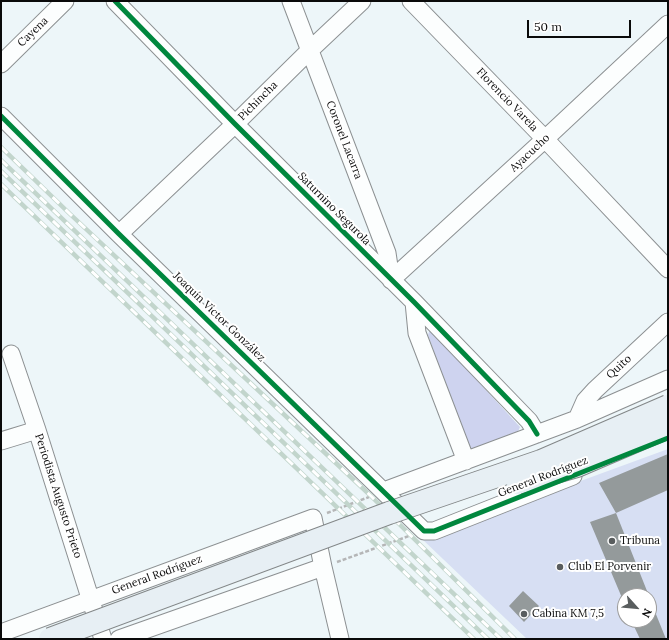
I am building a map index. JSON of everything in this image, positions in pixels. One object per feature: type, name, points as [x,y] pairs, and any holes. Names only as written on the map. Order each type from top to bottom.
[{"type":"main road","points":[[391,513],[486,467],[668,391]]},
{"type":"main road","points":[[50,639],[391,513],[541,461],[668,406]]},
{"type":"main road","points":[[391,513],[446,502],[555,473],[589,461],[668,427]]},
{"type":"street","name":"Cayena","points":[[1,64],[65,1]]},
{"type":"street","name":"Saturnino Segurola","points":[[115,1],[235,124],[414,302],[529,421],[537,434]]},
{"type":"street","name":"Coronel Lacarra","points":[[291,1],[387,253],[392,280]]},
{"type":"street","name":"Pichincha","points":[[119,234],[362,1]]},
{"type":"street","name":"Florencio Varela","points":[[411,1],[545,139],[668,269]]},
{"type":"street","name":"Ayacucho","points":[[392,280],[668,24]]},
{"type":"street","name":"Joaquín Víctor González","points":[[1,116],[418,533]]},
{"type":"street","points":[[414,302],[417,333],[466,461]]},
{"type":"street","name":"Quito","points":[[577,419],[585,402],[595,390],[668,322]]},
{"type":"street","name":"Periodista Augusto Prieto","points":[[11,354],[37,430],[103,639]]},
{"type":"street","points":[[378,493],[577,419],[668,379]]},
{"type":"street","points":[[1,441],[37,430]]},
{"type":"street","name":"General Rodríguez","points":[[418,533],[434,531],[668,438]]},
{"type":"street","points":[[313,518],[340,639]]},
{"type":"street","name":"General Rodríguez","points":[[1,633],[313,518]]},
{"type":"street","points":[[119,639],[323,567]]},
{"type":"path","points":[[313,518],[378,493]]},
{"type":"path","points":[[323,567],[418,533]]},
{"type":"shaded area","points":[[430,329],[520,427],[517,434],[480,450],[468,449],[428,335]]},
{"type":"shaded area","name":"Club El Porvenir","points":[[668,449],[668,639],[527,639],[422,539]]},
{"type":"building","name":"Tribuna","points":[[668,454],[668,490],[616,513],[599,483]]},
{"type":"building","name":"Tribuna","points":[[616,513],[646,588],[618,588],[590,522]]},
{"type":"building","name":"Cabina KM 7,5","points":[[523,591],[539,606],[524,622],[509,606]]},
{"type":"building","points":[[657,617],[666,639],[640,639],[635,628],[657,628]]},
{"type":"railway","points":[[1,147],[70,214],[371,496],[515,639]]},
{"type":"railway","points":[[1,160],[501,639]]},
{"type":"railway","points":[[1,171],[488,639]]},
{"type":"railway","points":[[1,184],[474,639]]},
{"type":"cycle path","points":[[115,1],[235,124],[414,302],[529,421],[537,434]]},
{"type":"cycle path","points":[[1,116],[119,234],[424,531],[434,531],[668,438]]},
{"type":"place","name":"Tribuna","points":[[612,541]]},
{"type":"place","name":"Club El Porvenir","points":[[560,567]]},
{"type":"place","name":"Cabina KM 7,5","points":[[524,614]]}]
